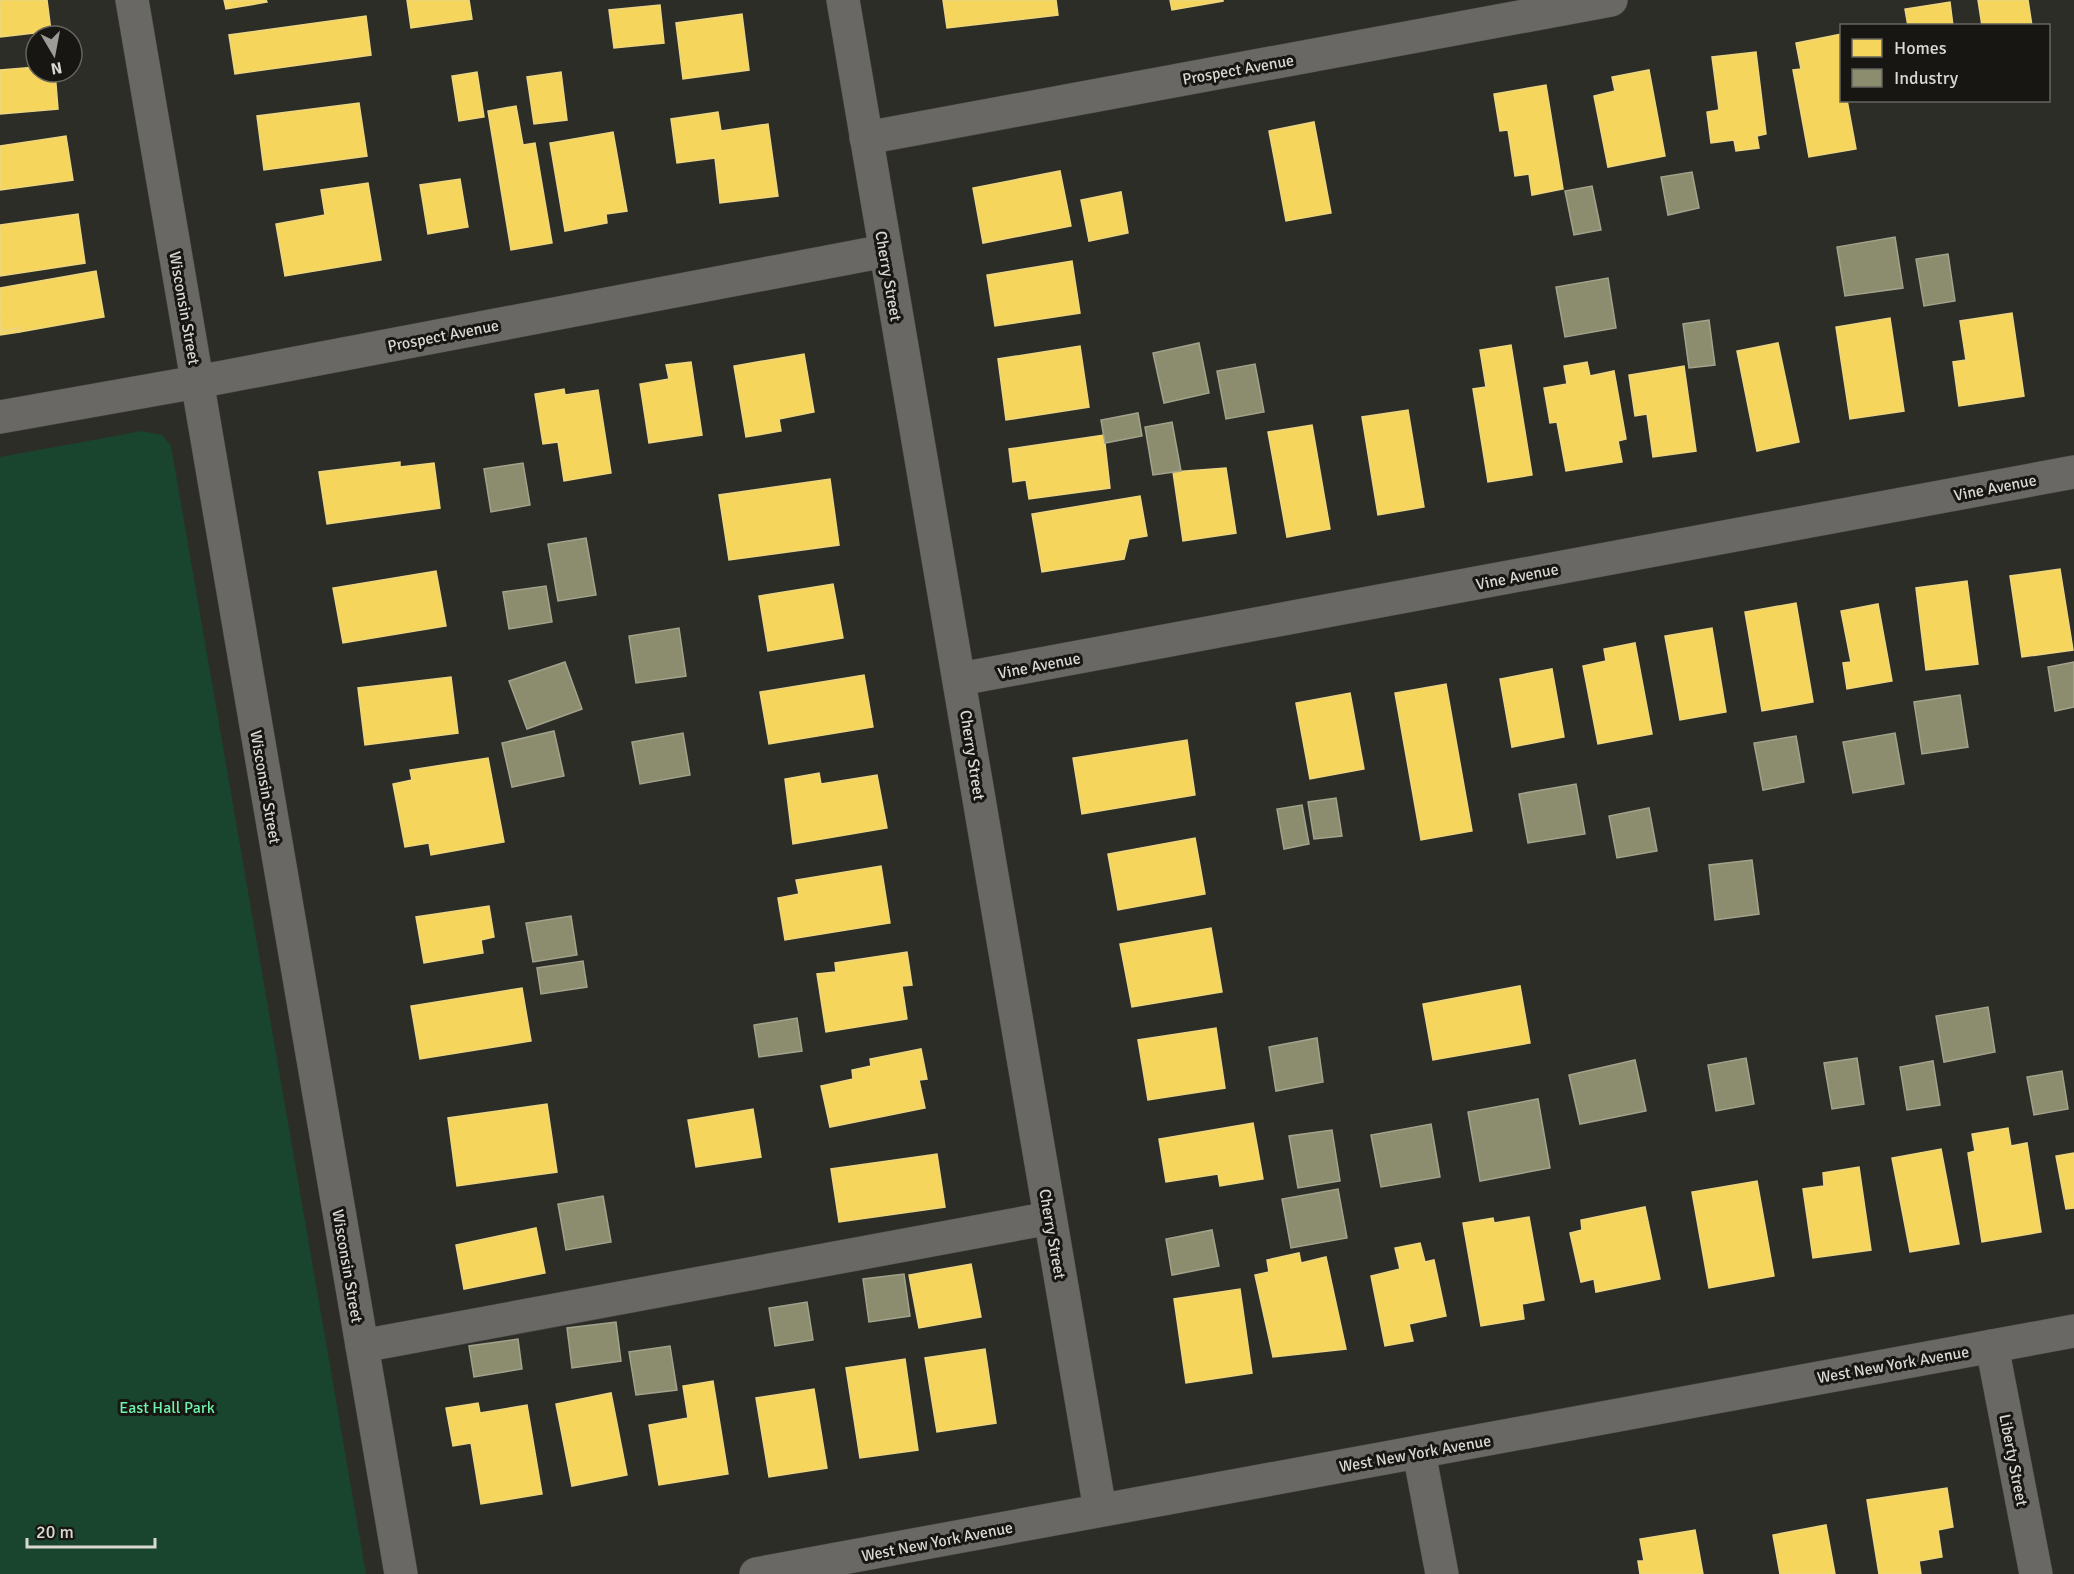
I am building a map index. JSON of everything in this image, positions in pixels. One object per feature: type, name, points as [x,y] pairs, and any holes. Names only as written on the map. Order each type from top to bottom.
[{"type":"street","name":"Wisconsin Street","points":[[132,0],[401,1574]]},
{"type":"street","name":"Cherry Street","points":[[843,0],[1100,1510]]},
{"type":"street","name":"Prospect Avenue","points":[[866,138],[1611,0]]},
{"type":"street","name":"Prospect Avenue","points":[[0,417],[197,382],[885,251]]},
{"type":"street","name":"Vine Avenue","points":[[960,679],[2074,472]]},
{"type":"street","points":[[362,1346],[1050,1218]]},
{"type":"street","name":"West New York Avenue","points":[[756,1574],[882,1563],[1100,1510],[2074,1332]]},
{"type":"street","name":"Liberty Street","points":[[1992,1346],[2036,1574]]},
{"type":"street","points":[[1419,1452],[1442,1574]]},
{"type":"green space","name":"East Hall Park","points":[[142,431],[162,435],[171,446],[366,1574],[0,1574],[0,457]]},
{"type":"building: Homes","points":[[0,0],[47,0],[50,24],[24,24],[24,34],[0,37]]},
{"type":"building: Homes","points":[[224,0],[266,0],[267,2],[226,9]]},
{"type":"building: Homes","points":[[407,0],[469,0],[472,19],[411,28]]},
{"type":"building: Homes","points":[[943,0],[1056,0],[1058,15],[947,28]]},
{"type":"building: Homes","points":[[1170,0],[1223,0],[1223,1],[1172,10]]},
{"type":"building: Homes","points":[[1978,0],[2028,0],[2032,24],[1982,24]]},
{"type":"building: Homes","points":[[1950,2],[1953,24],[1908,24],[1905,9]]},
{"type":"building: Homes","points":[[660,5],[664,43],[614,48],[609,10]]},
{"type":"building: Homes","points":[[742,14],[749,70],[683,79],[676,23]]},
{"type":"building: Homes","points":[[366,16],[371,55],[235,74],[229,35]]},
{"type":"building: Homes","points":[[1840,34],[1840,102],[1847,102],[1856,149],[1809,157],[1793,70],[1801,69],[1796,43]]},
{"type":"building: Homes","points":[[1756,52],[1766,134],[1757,136],[1759,148],[1736,151],[1734,140],[1711,143],[1707,112],[1719,110],[1712,57]]},
{"type":"building: Homes","points":[[24,68],[24,84],[56,84],[58,109],[0,114],[0,70]]},
{"type":"building: Homes","points":[[1649,70],[1665,156],[1608,167],[1594,96],[1615,91],[1612,77]]},
{"type":"building: Homes","points":[[477,72],[484,117],[459,121],[452,76]]},
{"type":"building: Homes","points":[[561,72],[567,120],[534,124],[527,77]]},
{"type":"building: Homes","points":[[1546,85],[1563,189],[1532,195],[1529,174],[1515,176],[1508,130],[1500,131],[1494,94]]},
{"type":"building: Homes","points":[[359,103],[367,156],[264,170],[257,116]]},
{"type":"building: Homes","points":[[516,106],[523,145],[535,143],[552,243],[511,250],[488,111]]},
{"type":"building: Homes","points":[[718,112],[721,131],[768,124],[778,196],[720,203],[715,158],[677,163],[671,119]]},
{"type":"building: Homes","points":[[1314,122],[1331,213],[1286,221],[1269,131]]},
{"type":"building: Homes","points":[[613,132],[627,211],[606,214],[607,223],[565,231],[550,143]]},
{"type":"building: Homes","points":[[66,136],[73,180],[0,190],[0,146]]},
{"type":"building: Homes","points":[[1060,171],[1071,226],[983,243],[973,188]]},
{"type":"building: Homes","points":[[460,179],[468,227],[428,234],[420,185]]},
{"type":"building: Homes","points":[[368,183],[381,260],[285,276],[276,224],[325,215],[321,190]]},
{"type":"building: Homes","points":[[1121,192],[1128,233],[1089,241],[1081,200]]},
{"type":"building: Homes","points":[[78,214],[85,263],[0,276],[0,225]]},
{"type":"building: Homes","points":[[1072,261],[1080,313],[995,326],[987,275]]},
{"type":"building: Homes","points":[[96,271],[104,317],[19,332],[19,328],[2,331],[0,288]]},
{"type":"building: Homes","points":[[2012,313],[2024,396],[1959,406],[1953,362],[1966,360],[1960,321]]},
{"type":"building: Homes","points":[[0,318],[2,331],[19,328],[19,332],[0,335]]},
{"type":"building: Homes","points":[[1890,318],[1904,411],[1850,419],[1836,327]]},
{"type":"building: Homes","points":[[1778,343],[1799,442],[1757,451],[1737,351]]},
{"type":"building: Homes","points":[[1511,345],[1532,475],[1488,482],[1473,389],[1486,387],[1480,350]]},
{"type":"building: Homes","points":[[1080,346],[1089,407],[1006,420],[998,359]]},
{"type":"building: Homes","points":[[804,354],[814,412],[779,419],[781,431],[746,437],[734,366]]},
{"type":"building: Homes","points":[[691,362],[702,435],[649,443],[640,384],[669,379],[666,365]]},
{"type":"building: Homes","points":[[1587,362],[1590,376],[1614,371],[1626,439],[1618,441],[1622,462],[1566,471],[1557,422],[1550,423],[1544,388],[1567,384],[1564,366]]},
{"type":"building: Homes","points":[[1684,366],[1696,451],[1653,457],[1647,414],[1635,416],[1629,375]]},
{"type":"building: Homes","points":[[564,389],[565,395],[598,390],[611,473],[564,481],[558,442],[543,444],[535,394]]},
{"type":"building: Homes","points":[[1408,410],[1424,507],[1378,515],[1362,417]]},
{"type":"building: Homes","points":[[1312,425],[1330,529],[1287,537],[1268,432]]},
{"type":"building: Homes","points":[[1104,435],[1110,488],[1029,499],[1026,480],[1013,482],[1009,449]]},
{"type":"building: Homes","points":[[400,462],[400,467],[434,463],[440,508],[327,524],[319,472]]},
{"type":"building: Homes","points":[[1226,468],[1236,533],[1183,541],[1173,472]]},
{"type":"building: Homes","points":[[830,479],[839,545],[729,560],[719,495]]},
{"type":"building: Homes","points":[[1140,496],[1147,536],[1129,539],[1124,559],[1042,572],[1032,514]]},
{"type":"building: Homes","points":[[2060,569],[2073,650],[2022,657],[2010,576]]},
{"type":"building: Homes","points":[[436,571],[446,626],[343,643],[333,588]]},
{"type":"building: Homes","points":[[1967,581],[1978,664],[1926,670],[1916,588]]},
{"type":"building: Homes","points":[[833,584],[843,638],[768,651],[759,596]]},
{"type":"building: Homes","points":[[1796,603],[1813,702],[1762,711],[1745,612]]},
{"type":"building: Homes","points":[[1878,604],[1892,681],[1847,689],[1843,663],[1851,662],[1841,611]]},
{"type":"building: Homes","points":[[1712,628],[1726,712],[1680,720],[1665,636]]},
{"type":"building: Homes","points":[[1635,643],[1652,734],[1598,744],[1583,666],[1606,661],[1604,649]]},
{"type":"building: Homes","points":[[1552,669],[1564,737],[1512,747],[1500,679]]},
{"type":"building: Homes","points":[[864,675],[873,727],[769,744],[760,692]]},
{"type":"building: Homes","points":[[451,677],[458,733],[365,745],[358,688]]},
{"type":"building: Homes","points":[[1446,684],[1472,831],[1421,840],[1395,693]]},
{"type":"building: Homes","points":[[1350,693],[1364,769],[1310,779],[1296,703]]},
{"type":"building: Homes","points":[[1187,740],[1195,795],[1082,814],[1073,758]]},
{"type":"building: Homes","points":[[488,758],[504,842],[431,855],[429,843],[405,847],[393,784],[412,780],[410,770]]},
{"type":"building: Homes","points":[[819,773],[821,784],[877,775],[887,828],[793,844],[785,779]]},
{"type":"building: Homes","points":[[1195,838],[1205,894],[1118,910],[1108,854]]},
{"type":"building: Homes","points":[[881,866],[890,923],[785,940],[778,898],[799,894],[796,880]]},
{"type":"building: Homes","points":[[489,906],[494,937],[481,940],[483,953],[424,963],[416,917]]},
{"type":"building: Homes","points":[[1211,928],[1222,992],[1132,1007],[1120,944]]},
{"type":"building: Homes","points":[[907,952],[912,985],[902,986],[907,1019],[826,1032],[817,974],[836,972],[835,963]]},
{"type":"building: Homes","points":[[1520,986],[1530,1043],[1433,1060],[1423,1004]]},
{"type":"building: Homes","points":[[522,988],[531,1041],[420,1059],[411,1006]]},
{"type":"building: Homes","points":[[1216,1028],[1225,1088],[1148,1100],[1138,1040]]},
{"type":"building: Homes","points":[[921,1049],[927,1079],[919,1080],[925,1108],[830,1127],[821,1086],[853,1079],[852,1070],[871,1066],[870,1059]]},
{"type":"building: Homes","points":[[547,1104],[557,1172],[457,1186],[448,1118]]},
{"type":"building: Homes","points":[[753,1109],[761,1157],[696,1167],[688,1120]]},
{"type":"building: Homes","points":[[1253,1123],[1263,1179],[1220,1186],[1218,1174],[1166,1182],[1159,1139]]},
{"type":"building: Homes","points":[[2008,1128],[2011,1146],[2027,1143],[2041,1232],[1982,1242],[1968,1153],[1975,1151],[1972,1134]]},
{"type":"building: Homes","points":[[1941,1149],[1959,1244],[1910,1252],[1892,1158]]},
{"type":"building: Homes","points":[[2074,1153],[2074,1208],[2066,1209],[2056,1156]]},
{"type":"building: Homes","points":[[937,1154],[945,1207],[839,1222],[831,1169]]},
{"type":"building: Homes","points":[[1859,1167],[1871,1250],[1813,1258],[1803,1189],[1824,1186],[1823,1173]]},
{"type":"building: Homes","points":[[1757,1181],[1774,1276],[1709,1288],[1692,1192]]},
{"type":"building: Homes","points":[[1645,1207],[1660,1279],[1596,1292],[1594,1279],[1581,1282],[1570,1233],[1582,1230],[1581,1220]]},
{"type":"building: Homes","points":[[1529,1217],[1544,1300],[1522,1304],[1524,1319],[1481,1326],[1463,1223],[1493,1218],[1494,1223]]},
{"type":"building: Homes","points":[[536,1228],[545,1273],[464,1289],[456,1245]]},
{"type":"building: Homes","points":[[1420,1243],[1425,1262],[1434,1260],[1446,1316],[1409,1324],[1413,1341],[1385,1346],[1371,1276],[1400,1269],[1395,1248]]},
{"type":"building: Homes","points":[[1299,1253],[1301,1263],[1326,1257],[1346,1349],[1273,1357],[1255,1275],[1269,1272],[1267,1260]]},
{"type":"building: Homes","points":[[971,1264],[981,1317],[919,1328],[909,1275]]},
{"type":"building: Homes","points":[[1240,1289],[1252,1373],[1186,1383],[1174,1299]]},
{"type":"building: Homes","points":[[985,1349],[996,1423],[937,1432],[925,1358]]},
{"type":"building: Homes","points":[[905,1359],[918,1450],[860,1458],[846,1368]]},
{"type":"building: Homes","points":[[713,1381],[728,1474],[659,1485],[649,1425],[688,1418],[683,1386]]},
{"type":"building: Homes","points":[[814,1389],[827,1468],[769,1477],[756,1398]]},
{"type":"building: Homes","points":[[611,1393],[627,1475],[572,1486],[556,1404]]},
{"type":"building: Homes","points":[[478,1403],[480,1413],[527,1405],[542,1494],[481,1504],[471,1443],[453,1446],[446,1408]]},
{"type":"building: Homes","points":[[1947,1488],[1953,1527],[1938,1530],[1942,1557],[1919,1561],[1921,1574],[1879,1574],[1867,1500]]},
{"type":"building: Homes","points":[[1826,1525],[1835,1574],[1780,1574],[1773,1535]]},
{"type":"building: Homes","points":[[1695,1530],[1703,1574],[1640,1574],[1638,1561],[1644,1561],[1640,1539]]},
{"type":"building: Industry","points":[[1692,172],[1699,208],[1668,215],[1661,177]]},
{"type":"building: Industry","points":[[1592,186],[1601,230],[1574,235],[1565,191]]},
{"type":"building: Industry","points":[[1895,237],[1903,288],[1845,296],[1837,247]]},
{"type":"building: Industry","points":[[1948,254],[1955,301],[1924,306],[1916,259]]},
{"type":"building: Industry","points":[[1608,278],[1616,328],[1565,337],[1556,287]]},
{"type":"building: Industry","points":[[1709,320],[1715,365],[1689,368],[1683,324]]},
{"type":"building: Industry","points":[[1199,343],[1209,393],[1164,403],[1153,353]]},
{"type":"building: Industry","points":[[1255,364],[1264,412],[1226,419],[1217,371]]},
{"type":"building: Industry","points":[[1138,413],[1142,436],[1105,443],[1101,420]]},
{"type":"building: Industry","points":[[1172,422],[1181,471],[1153,475],[1145,427]]},
{"type":"building: Industry","points":[[523,463],[530,505],[491,512],[484,469]]},
{"type":"building: Industry","points":[[586,538],[596,595],[558,601],[548,544]]},
{"type":"building: Industry","points":[[546,586],[552,622],[509,629],[503,592]]},
{"type":"building: Industry","points":[[679,628],[686,676],[636,683],[629,636]]},
{"type":"building: Industry","points":[[565,662],[582,709],[527,729],[509,681]]},
{"type":"building: Industry","points":[[2074,662],[2074,707],[2055,711],[2048,667]]},
{"type":"building: Industry","points":[[1960,695],[1968,747],[1922,754],[1914,702]]},
{"type":"building: Industry","points":[[554,731],[564,776],[512,787],[502,743]]},
{"type":"building: Industry","points":[[683,733],[690,775],[640,784],[632,742]]},
{"type":"building: Industry","points":[[1895,733],[1904,784],[1853,793],[1843,742]]},
{"type":"building: Industry","points":[[1796,736],[1804,782],[1763,790],[1754,743]]},
{"type":"building: Industry","points":[[1576,784],[1585,834],[1528,843],[1519,794]]},
{"type":"building: Industry","points":[[1336,798],[1342,836],[1314,839],[1308,802]]},
{"type":"building: Industry","points":[[1302,805],[1309,844],[1284,849],[1277,809]]},
{"type":"building: Industry","points":[[1649,808],[1657,851],[1617,858],[1609,816]]},
{"type":"building: Industry","points":[[1752,860],[1759,914],[1715,920],[1709,865]]},
{"type":"building: Industry","points":[[571,916],[577,955],[533,962],[526,923]]},
{"type":"building: Industry","points":[[583,961],[587,987],[541,994],[537,968]]},
{"type":"building: Industry","points":[[1988,1007],[1995,1052],[1944,1062],[1936,1016]]},
{"type":"building: Industry","points":[[797,1018],[802,1051],[759,1057],[754,1025]]},
{"type":"building: Industry","points":[[1317,1038],[1323,1082],[1276,1091],[1269,1047]]},
{"type":"building: Industry","points":[[1746,1058],[1754,1104],[1716,1111],[1708,1065]]},
{"type":"building: Industry","points":[[1857,1058],[1864,1104],[1832,1109],[1824,1063]]},
{"type":"building: Industry","points":[[1635,1060],[1646,1111],[1580,1124],[1569,1075]]},
{"type":"building: Industry","points":[[1933,1061],[1940,1105],[1907,1110],[1900,1067]]},
{"type":"building: Industry","points":[[2062,1071],[2068,1109],[2034,1115],[2027,1077]]},
{"type":"building: Industry","points":[[1538,1099],[1550,1168],[1480,1181],[1468,1112]]},
{"type":"building: Industry","points":[[1431,1124],[1440,1177],[1381,1187],[1371,1135]]},
{"type":"building: Industry","points":[[1332,1130],[1340,1181],[1298,1188],[1289,1136]]},
{"type":"building: Industry","points":[[1338,1189],[1347,1238],[1291,1248],[1282,1199]]},
{"type":"building: Industry","points":[[603,1196],[611,1242],[566,1250],[558,1204]]},
{"type":"building: Industry","points":[[1212,1230],[1219,1266],[1172,1275],[1166,1239]]},
{"type":"building: Industry","points":[[904,1274],[910,1316],[869,1322],[863,1279]]},
{"type":"building: Industry","points":[[807,1302],[813,1340],[775,1346],[769,1308]]},
{"type":"building: Industry","points":[[616,1322],[621,1361],[572,1368],[567,1328]]},
{"type":"building: Industry","points":[[518,1339],[522,1369],[474,1377],[469,1346]]},
{"type":"building: Industry","points":[[670,1346],[677,1390],[636,1395],[629,1352]]}]
